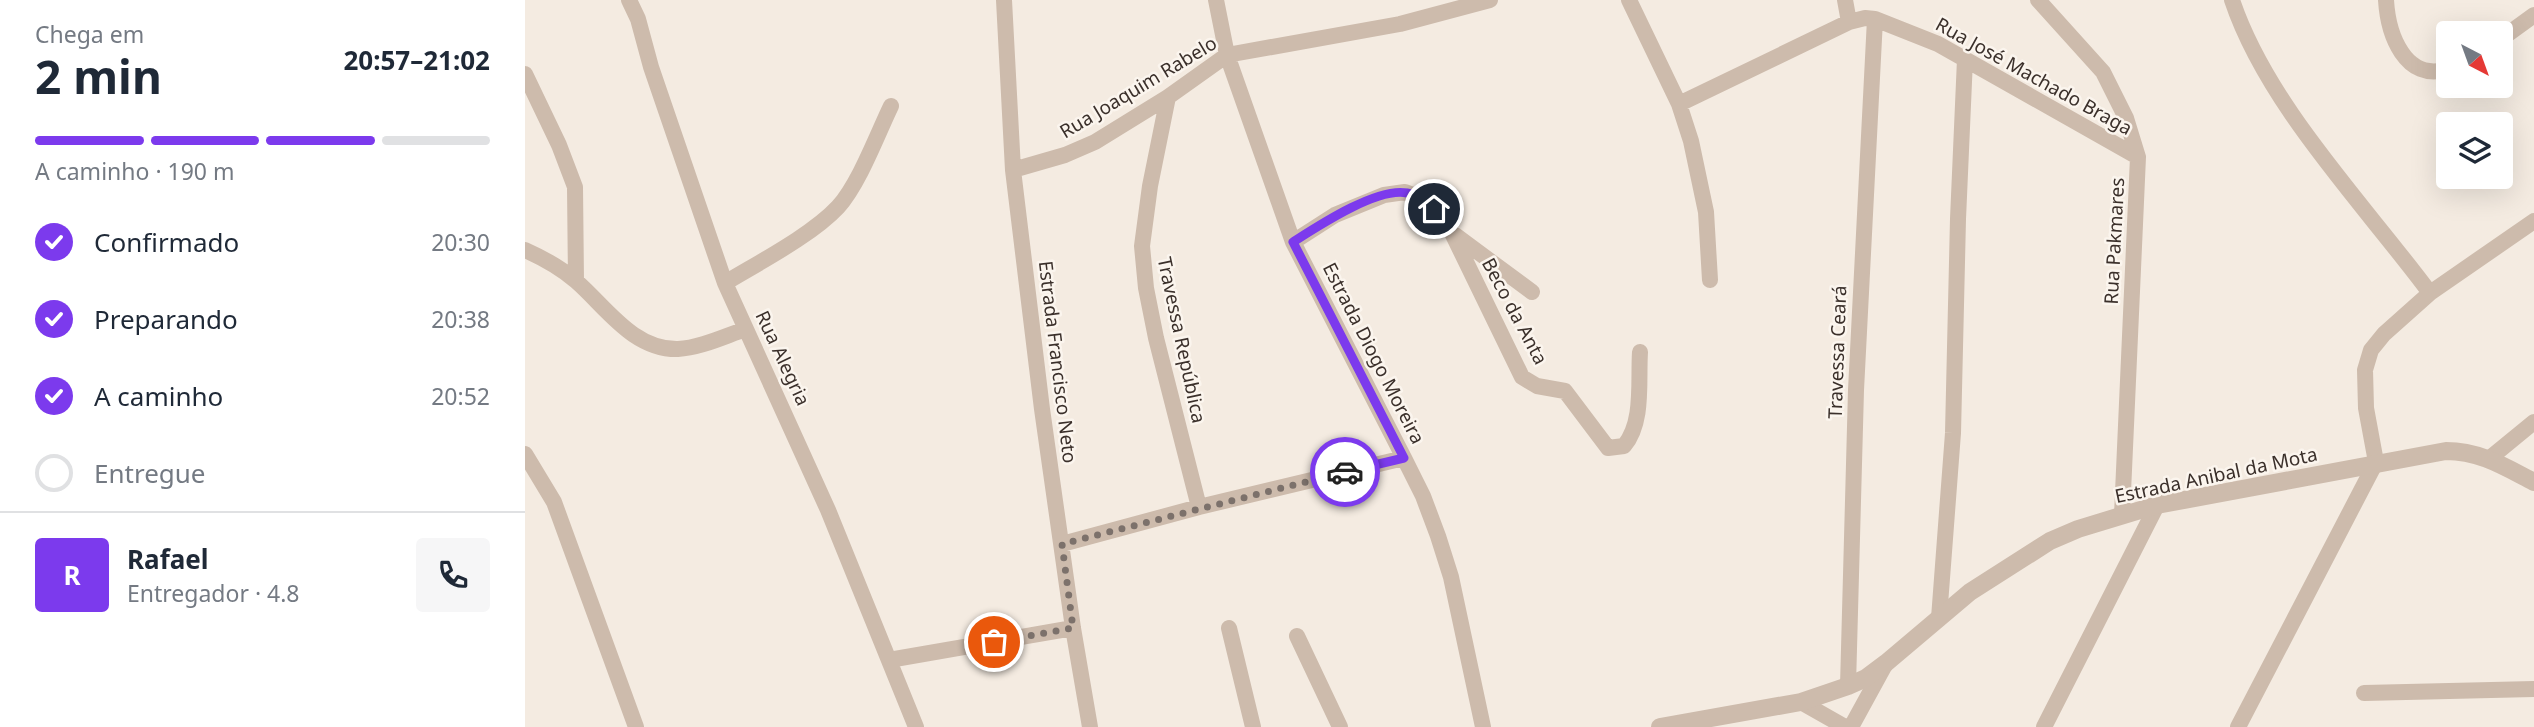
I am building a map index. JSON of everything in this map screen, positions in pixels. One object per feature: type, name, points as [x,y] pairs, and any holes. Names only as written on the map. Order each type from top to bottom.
[{"type":"street","name":"Rua Alegria","points":[[629,0],[638,19],[660,93],[725,283],[823,498],[916,727]]},
{"type":"street","name":"Estrada Francisco Neto","points":[[1004,0],[1013,170],[1042,409],[1090,727]]},
{"type":"street","name":"Estrada Diogo Moreira","points":[[1216,0],[1227,55],[1293,242],[1423,496],[1451,576],[1483,727]]},
{"type":"street","name":"Rua Joaquim Rabelo","points":[[1013,170],[1065,155],[1095,142],[1168,97],[1227,55],[1400,24],[1490,0]]},
{"type":"street","points":[[1629,0],[1679,104],[1691,141],[1706,212],[1710,280]]},
{"type":"street","points":[[1845,0],[1849,22]]},
{"type":"street","name":"Rua Pakmares","points":[[2038,0],[2103,72],[2126,118],[2139,157],[2122,515]]},
{"type":"street","points":[[2232,0],[2238,19],[2264,70],[2295,116],[2430,293]]},
{"type":"street","points":[[2386,0],[2398,49],[2409,63],[2424,70],[2436,71]]},
{"type":"street","points":[[2513,30],[2534,15]]},
{"type":"street","name":"Rua José Machado Braga","points":[[1679,104],[1849,22],[1865,18],[1875,19],[1938,44],[2139,157]]},
{"type":"street","name":"Travessa Ceará","points":[[1849,686],[1856,390],[1875,19]]},
{"type":"street","points":[[1939,618],[1953,433],[1965,60]]},
{"type":"street","points":[[525,74],[559,145],[575,187],[576,281]]},
{"type":"street","name":"Travessa República","points":[[1168,97],[1150,186],[1142,246],[1146,288],[1156,338],[1199,507]]},
{"type":"street","points":[[725,283],[821,222],[838,207],[851,189],[891,106]]},
{"type":"street","name":"Beco da Anta","points":[[1293,242],[1335,215],[1384,195],[1405,192],[1421,198],[1434,209],[1452,233],[1523,377],[1537,386],[1565,391],[1608,448],[1617,449],[1623,446],[1630,438],[1636,423],[1640,352]]},
{"type":"street","points":[[2238,727],[2376,462],[2366,408],[2365,370],[2371,350],[2383,334],[2430,293],[2534,221]]},
{"type":"street","points":[[1452,233],[1531,292]]},
{"type":"street","points":[[525,250],[547,260],[576,281],[614,320],[633,335],[658,345],[678,349],[746,329]]},
{"type":"street","points":[[2490,458],[2534,422]]},
{"type":"street","name":"Estrada Anibal da Mota","points":[[1660,727],[1801,702],[1849,686],[1886,663],[1970,592],[2050,541],[2078,529],[2157,505],[2376,462],[2447,451],[2464,451],[2490,458],[2534,482]]},
{"type":"street","points":[[525,454],[554,502],[636,727]]},
{"type":"street","points":[[1062,544],[1199,507],[1404,458]]},
{"type":"street","points":[[2044,727],[2157,505]]},
{"type":"street","points":[[889,660],[1073,628]]},
{"type":"street","points":[[1229,628],[1253,727]]},
{"type":"street","points":[[1297,636],[1340,727]]},
{"type":"street","points":[[1801,702],[1848,727],[1886,663]]},
{"type":"street","points":[[2364,693],[2534,689]]},
{"type":"way so far","points":[[994,642],[1073,628],[1062,544],[1345,472]]},
{"type":"route","points":[[1345,472],[1404,458],[1293,242],[1335,215],[1384,195],[1405,192],[1421,198],[1434,209]]}]
